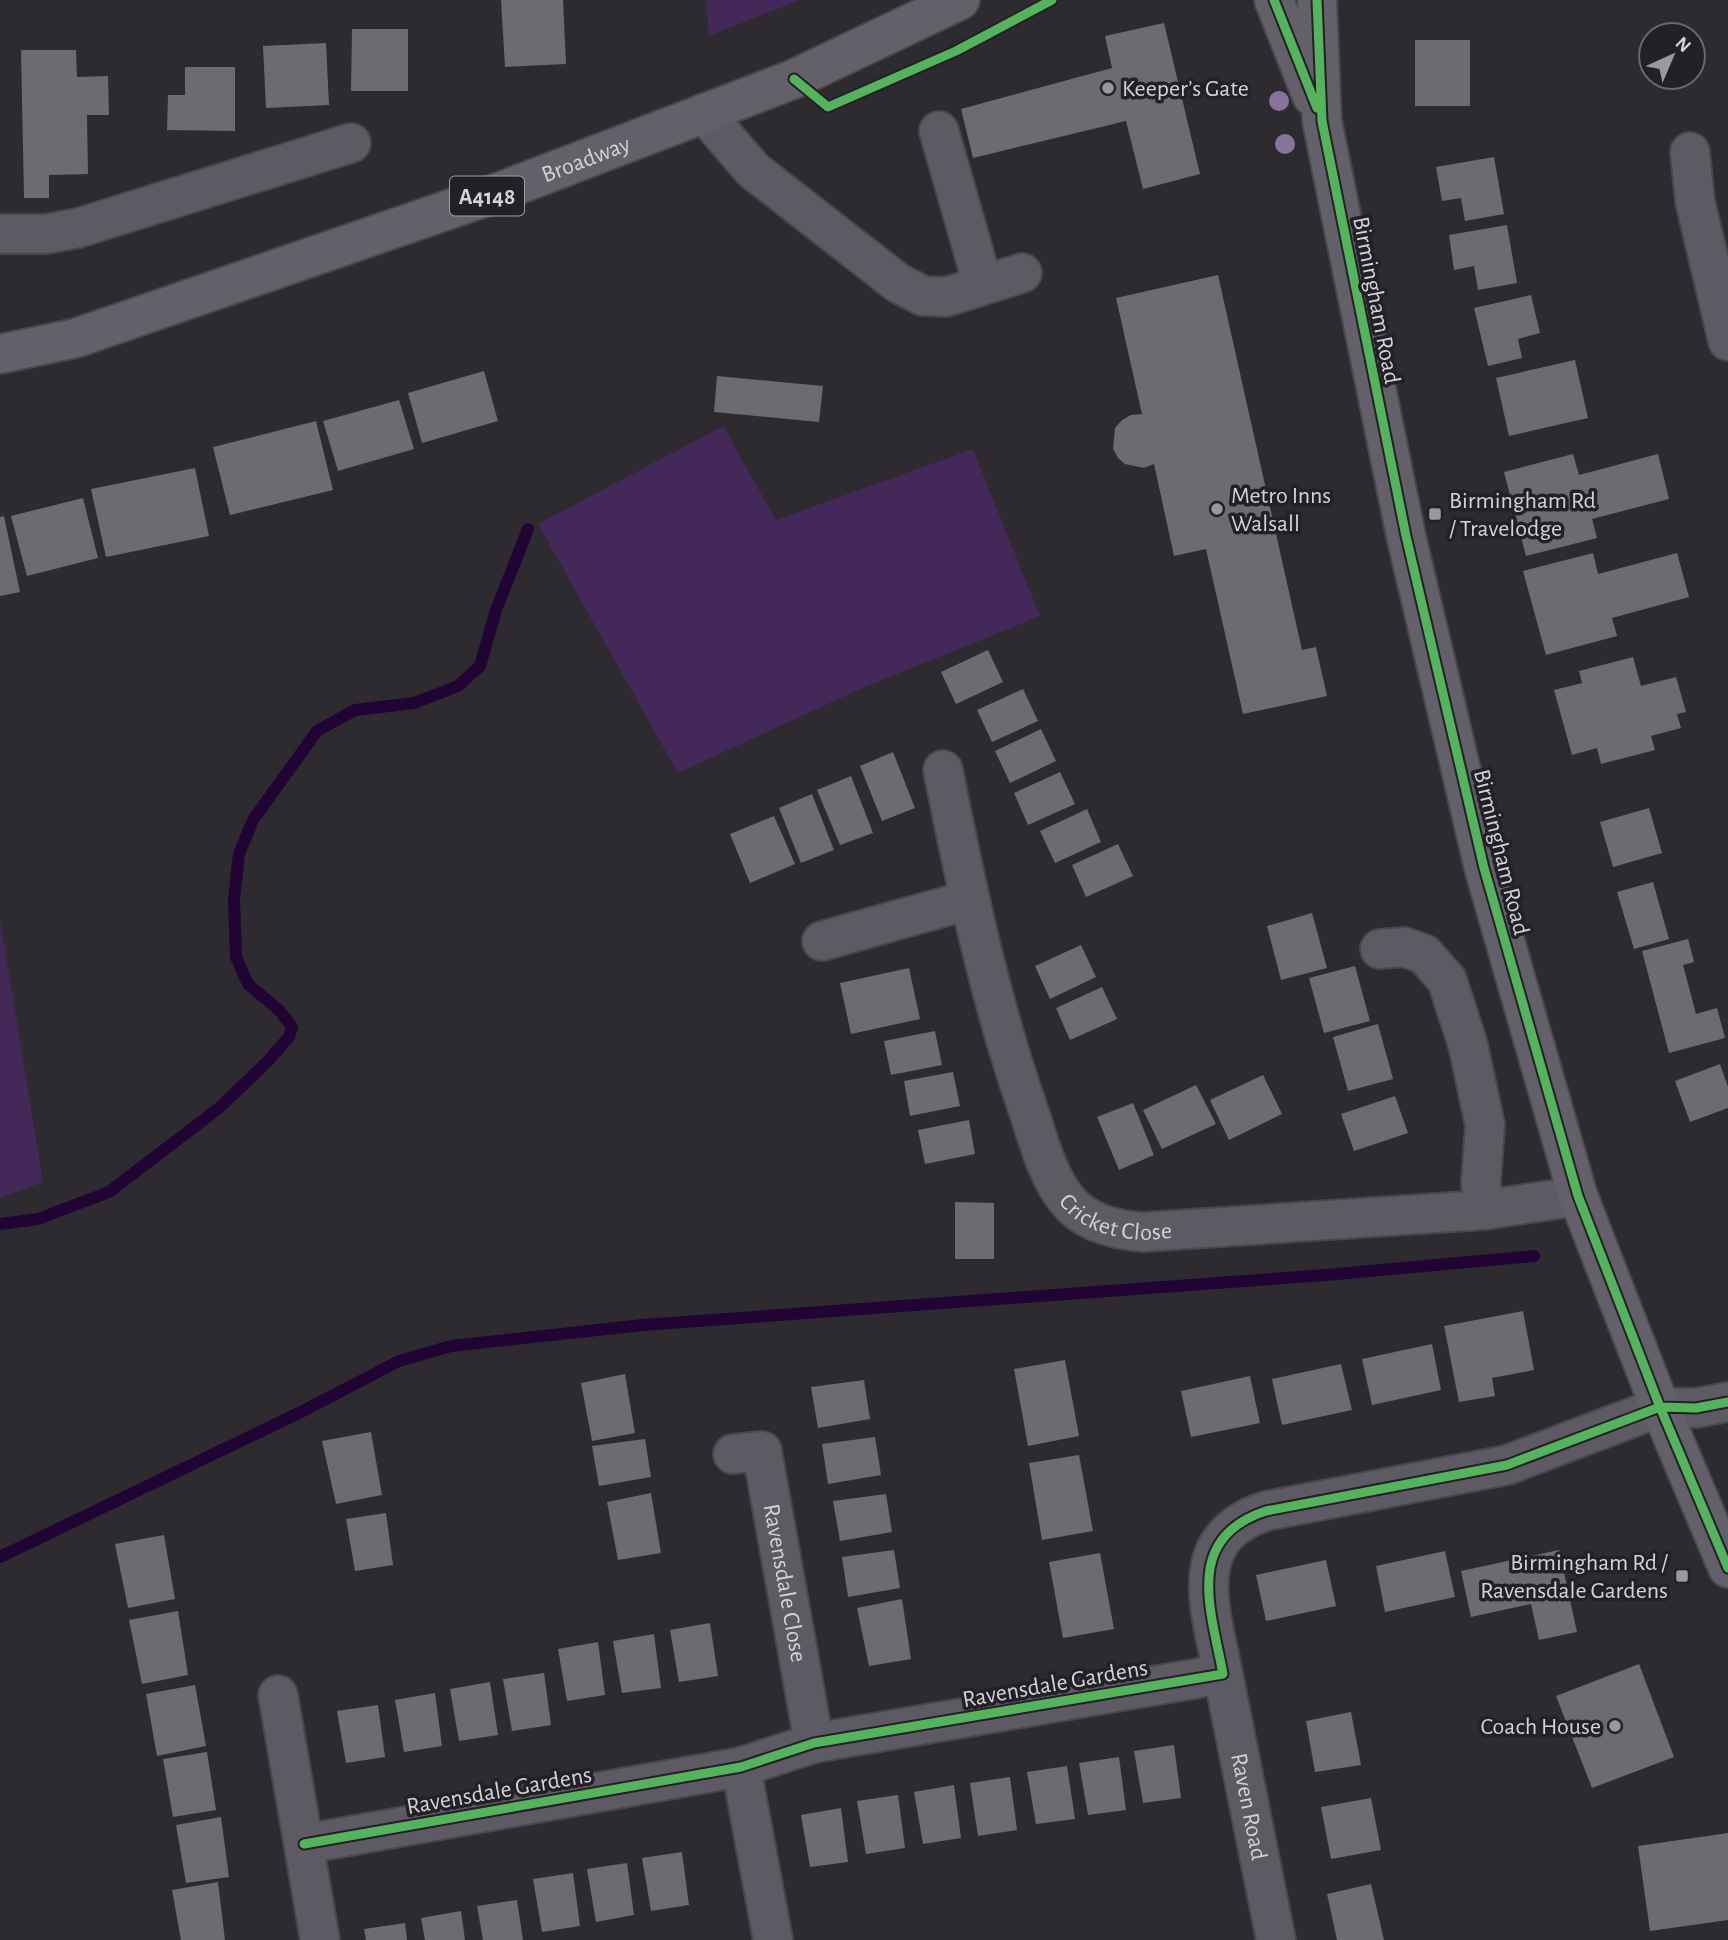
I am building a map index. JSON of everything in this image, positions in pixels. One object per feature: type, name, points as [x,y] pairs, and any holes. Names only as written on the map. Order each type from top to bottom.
[{"type":"highway","name":"Broadway","points":[[0,354],[76,338],[494,194],[794,79],[960,0]]},
{"type":"highway","name":"Birmingham Road","points":[[1274,0],[1322,121]]},
{"type":"highway","name":"Birmingham Road","points":[[1317,0],[1322,121],[1406,536],[1481,856],[1578,1196],[1660,1407],[1728,1568]]},
{"type":"street","points":[[704,113],[753,170],[898,283],[922,296],[946,297],[1022,273]]},
{"type":"street","points":[[939,131],[983,285]]},
{"type":"street","points":[[0,234],[46,234],[78,228],[351,142]]},
{"type":"street","points":[[1690,152],[1695,201],[1728,341]]},
{"type":"street","name":"Cricket Close","points":[[943,770],[969,900],[1011,1061],[1054,1182],[1068,1202],[1087,1218],[1124,1231],[1143,1232],[1484,1210],[1578,1196]]},
{"type":"street","points":[[822,941],[969,900]]},
{"type":"street","points":[[1380,949],[1404,947],[1424,954],[1447,980],[1468,1045],[1485,1125],[1481,1182],[1484,1210]]},
{"type":"street","points":[[1223,1674],[1207,1587],[1209,1570],[1222,1538],[1249,1516],[1507,1465],[1660,1407],[1696,1408],[1728,1402]]},
{"type":"street","name":"Ravensdale Close","points":[[733,1454],[762,1451],[814,1743]]},
{"type":"street","name":"Ravensdale Gardens","points":[[304,1844],[741,1767],[814,1743],[1223,1674]]},
{"type":"street","name":"Raven Road","points":[[1223,1674],[1276,1940]]},
{"type":"street","points":[[278,1695],[320,1940]]},
{"type":"street","points":[[741,1767],[773,1940]]},
{"type":"shaded area","points":[[706,0],[800,0],[709,36]]},
{"type":"shaded area","points":[[723,426],[776,520],[973,449],[1040,616],[860,689],[678,773],[538,524]]},
{"type":"shaded area","points":[[0,918],[43,1182],[0,1198]]},
{"type":"building","points":[[501,0],[563,0],[566,64],[505,67]]},
{"type":"building","name":"Keeper’s Gate","points":[[1164,23],[1200,174],[1143,189],[1126,121],[973,158],[961,109],[1112,68],[1105,36]]},
{"type":"building","points":[[352,29],[408,29],[408,91],[351,91]]},
{"type":"building","points":[[1415,40],[1470,40],[1470,106],[1415,106]]},
{"type":"building","points":[[326,43],[329,105],[266,108],[263,46]]},
{"type":"building","points":[[21,50],[76,50],[77,77],[108,76],[109,115],[87,115],[88,174],[49,175],[49,198],[24,198]]},
{"type":"building","points":[[185,67],[235,67],[235,131],[167,130],[168,95],[185,95]]},
{"type":"building","points":[[1494,157],[1504,214],[1465,221],[1461,198],[1442,201],[1436,167]]},
{"type":"building","points":[[1507,225],[1517,283],[1478,290],[1474,266],[1454,270],[1449,235]]},
{"type":"building","name":"Metro Inns Walsall","points":[[1218,275],[1302,650],[1316,647],[1327,696],[1243,714],[1206,549],[1174,556],[1154,464],[1144,468],[1125,464],[1113,449],[1115,428],[1131,415],[1142,414],[1116,298]]},
{"type":"building","points":[[1531,295],[1540,333],[1518,339],[1522,358],[1488,366],[1474,308]]},
{"type":"building","points":[[1575,360],[1588,418],[1509,436],[1496,378]]},
{"type":"building","points":[[484,371],[498,421],[422,443],[408,393]]},
{"type":"building","points":[[717,376],[823,386],[819,422],[714,412]]},
{"type":"building","points":[[399,400],[414,449],[338,471],[323,421]]},
{"type":"building","points":[[316,421],[333,490],[230,515],[213,447]]},
{"type":"building","points":[[1573,454],[1579,475],[1658,454],[1669,499],[1592,519],[1597,538],[1526,556],[1504,472]]},
{"type":"building","points":[[195,468],[209,536],[106,557],[91,489]]},
{"type":"building","points":[[83,498],[98,558],[27,576],[11,516]]},
{"type":"building","points":[[4,516],[20,592],[0,596],[0,517]]},
{"type":"building","points":[[1593,553],[1598,574],[1677,553],[1689,597],[1612,618],[1617,636],[1546,655],[1523,571]]},
{"type":"building","points":[[988,650],[1003,682],[956,704],[941,672]]},
{"type":"building","points":[[1633,657],[1641,686],[1676,677],[1686,712],[1677,714],[1681,728],[1651,736],[1655,750],[1601,764],[1597,748],[1572,755],[1554,690],[1582,683],[1579,671]]},
{"type":"building","points":[[1023,689],[1038,721],[992,742],[977,710]]},
{"type":"building","points":[[1041,729],[1056,761],[1010,783],[995,751]]},
{"type":"building","points":[[893,752],[915,808],[882,821],[860,766]]},
{"type":"building","points":[[1060,772],[1075,804],[1028,825],[1014,793]]},
{"type":"building","points":[[851,776],[873,833],[840,845],[817,790]]},
{"type":"building","points":[[812,794],[834,850],[801,863],[779,808]]},
{"type":"building","points":[[1649,808],[1662,853],[1613,867],[1600,822]]},
{"type":"building","points":[[1087,809],[1101,842],[1055,863],[1040,831]]},
{"type":"building","points":[[774,816],[795,864],[750,883],[730,834]]},
{"type":"building","points":[[1118,844],[1133,876],[1086,897],[1072,865]]},
{"type":"building","points":[[1653,882],[1669,939],[1634,949],[1617,892]]},
{"type":"building","points":[[1312,913],[1327,968],[1281,980],[1267,926]]},
{"type":"building","points":[[1688,939],[1694,962],[1683,965],[1696,1014],[1717,1008],[1725,1038],[1669,1053],[1642,951]]},
{"type":"building","points":[[1081,945],[1096,977],[1050,999],[1035,966]]},
{"type":"building","points":[[1355,966],[1370,1021],[1324,1033],[1309,978]]},
{"type":"building","points":[[909,968],[920,1019],[851,1034],[840,983]]},
{"type":"building","points":[[1102,987],[1117,1019],[1070,1040],[1056,1008]]},
{"type":"building","points":[[1378,1024],[1393,1079],[1348,1091],[1333,1037]]},
{"type":"building","points":[[935,1031],[942,1065],[891,1075],[884,1041]]},
{"type":"building","points":[[1720,1064],[1728,1087],[1728,1108],[1690,1122],[1675,1081]]},
{"type":"building","points":[[953,1072],[960,1106],[910,1116],[904,1081]]},
{"type":"building","points":[[1263,1075],[1282,1114],[1229,1140],[1210,1100]]},
{"type":"building","points":[[1196,1085],[1216,1124],[1162,1149],[1143,1110]]},
{"type":"building","points":[[1395,1096],[1408,1133],[1354,1151],[1341,1114]]},
{"type":"building","points":[[1133,1103],[1154,1155],[1119,1170],[1097,1117]]},
{"type":"building","points":[[969,1120],[975,1154],[925,1164],[918,1130]]},
{"type":"building","points":[[955,1202],[994,1203],[994,1259],[955,1259]]},
{"type":"building","points":[[1523,1311],[1534,1370],[1492,1378],[1495,1396],[1459,1402],[1444,1326]]},
{"type":"building","points":[[1432,1344],[1441,1390],[1372,1405],[1362,1359]]},
{"type":"building","points":[[1065,1360],[1079,1436],[1028,1446],[1014,1369]]},
{"type":"building","points":[[1341,1364],[1352,1410],[1282,1425],[1272,1379]]},
{"type":"building","points":[[625,1374],[635,1433],[592,1441],[581,1383]]},
{"type":"building","points":[[1250,1376],[1260,1423],[1191,1437],[1181,1391]]},
{"type":"building","points":[[864,1380],[870,1419],[818,1428],[811,1387]]},
{"type":"building","points":[[371,1432],[382,1495],[336,1504],[322,1441]]},
{"type":"building","points":[[875,1437],[881,1475],[828,1484],[822,1444]]},
{"type":"building","points":[[645,1439],[651,1477],[599,1486],[592,1446]]},
{"type":"building","points":[[1079,1455],[1093,1531],[1042,1540],[1029,1463]]},
{"type":"building","points":[[651,1493],[661,1553],[618,1560],[607,1502]]},
{"type":"building","points":[[886,1494],[892,1532],[840,1541],[833,1501]]},
{"type":"building","points":[[386,1513],[393,1565],[355,1571],[346,1519]]},
{"type":"building","points":[[164,1535],[175,1599],[128,1608],[115,1544]]},
{"type":"building","points":[[894,1550],[900,1588],[848,1597],[842,1557]]},
{"type":"building","points":[[1559,1550],[1577,1632],[1539,1640],[1531,1604],[1471,1617],[1461,1571]]},
{"type":"building","points":[[1445,1551],[1455,1597],[1385,1612],[1376,1566]]},
{"type":"building","points":[[1100,1553],[1114,1629],[1063,1638],[1049,1562]]},
{"type":"building","points":[[1326,1560],[1336,1606],[1266,1621],[1256,1575]]},
{"type":"building","points":[[902,1599],[911,1659],[869,1666],[857,1608]]},
{"type":"building","points":[[178,1611],[188,1675],[142,1684],[129,1620]]},
{"type":"building","points":[[710,1623],[718,1676],[679,1682],[670,1630]]},
{"type":"building","points":[[654,1634],[661,1688],[622,1693],[613,1641]]},
{"type":"building","points":[[598,1642],[605,1695],[567,1701],[558,1649]]},
{"type":"building","name":"Coach House","points":[[1639,1664],[1674,1757],[1592,1788],[1556,1696]]},
{"type":"building","points":[[544,1673],[551,1725],[512,1731],[503,1679]]},
{"type":"building","points":[[490,1682],[498,1735],[459,1741],[450,1689]]},
{"type":"building","points":[[195,1685],[206,1746],[157,1756],[146,1694]]},
{"type":"building","points":[[435,1693],[442,1746],[404,1752],[395,1700]]},
{"type":"building","points":[[378,1705],[385,1757],[346,1763],[337,1711]]},
{"type":"building","points":[[1351,1712],[1361,1765],[1315,1772],[1306,1721]]},
{"type":"building","points":[[1174,1745],[1181,1798],[1143,1803],[1134,1751]]},
{"type":"building","points":[[207,1752],[216,1810],[173,1817],[163,1759]]},
{"type":"building","points":[[1119,1757],[1126,1810],[1088,1815],[1079,1763]]},
{"type":"building","points":[[1067,1766],[1075,1819],[1036,1824],[1027,1772]]},
{"type":"building","points":[[1010,1777],[1017,1830],[978,1836],[970,1783]]},
{"type":"building","points":[[954,1785],[961,1838],[923,1844],[914,1792]]},
{"type":"building","points":[[898,1795],[905,1848],[866,1854],[857,1801]]},
{"type":"building","points":[[1371,1798],[1381,1850],[1331,1859],[1321,1807]]},
{"type":"building","points":[[841,1808],[848,1862],[810,1867],[801,1815]]},
{"type":"building","points":[[221,1817],[229,1877],[186,1883],[176,1825]]},
{"type":"building","points":[[1728,1833],[1728,1920],[1650,1931],[1638,1846]]},
{"type":"building","points":[[682,1852],[689,1905],[651,1911],[642,1858]]},
{"type":"building","points":[[627,1863],[634,1915],[596,1922],[587,1869]]},
{"type":"building","points":[[573,1873],[580,1926],[542,1932],[533,1879]]},
{"type":"building","points":[[218,1882],[225,1940],[181,1940],[172,1890]]},
{"type":"building","points":[[1371,1884],[1384,1940],[1337,1940],[1327,1894]]},
{"type":"building","points":[[517,1900],[523,1940],[483,1940],[477,1906]]},
{"type":"building","points":[[461,1911],[465,1940],[425,1940],[421,1918]]},
{"type":"building","points":[[405,1923],[407,1940],[366,1940],[364,1929]]},
{"type":"waterway","points":[[0,1224],[38,1219],[109,1192],[219,1108],[289,1037],[292,1027],[280,1011],[248,984],[236,957],[234,900],[239,854],[253,820],[317,731],[355,710],[414,703],[458,686],[480,666],[496,610],[528,529]]},
{"type":"waterway","points":[[0,1557],[301,1412],[399,1361],[451,1346],[643,1325],[1326,1275],[1534,1256]]},
{"type":"cycle path","points":[[794,79],[828,107],[956,51],[1052,0]]},
{"type":"cycle path","points":[[1274,0],[1317,108]]},
{"type":"cycle path","points":[[1317,0],[1322,121],[1406,536],[1484,868],[1578,1196],[1660,1407],[1728,1568]]},
{"type":"cycle path","points":[[304,1844],[741,1767],[814,1743],[1223,1674],[1209,1601],[1209,1579],[1213,1558],[1223,1539],[1240,1523],[1266,1511],[1507,1465],[1660,1407],[1696,1408],[1728,1402]]},
{"type":"place","name":"Keeper’s Gate","points":[[1108,88]]},
{"type":"place","name":"Metro Inns Walsall","points":[[1217,509]]},
{"type":"place","name":"Birmingham Rd / Travelodge","points":[[1435,514]]},
{"type":"place","name":"Birmingham Rd / Ravensdale Gardens","points":[[1682,1576]]},
{"type":"place","name":"Coach House","points":[[1615,1726]]}]
